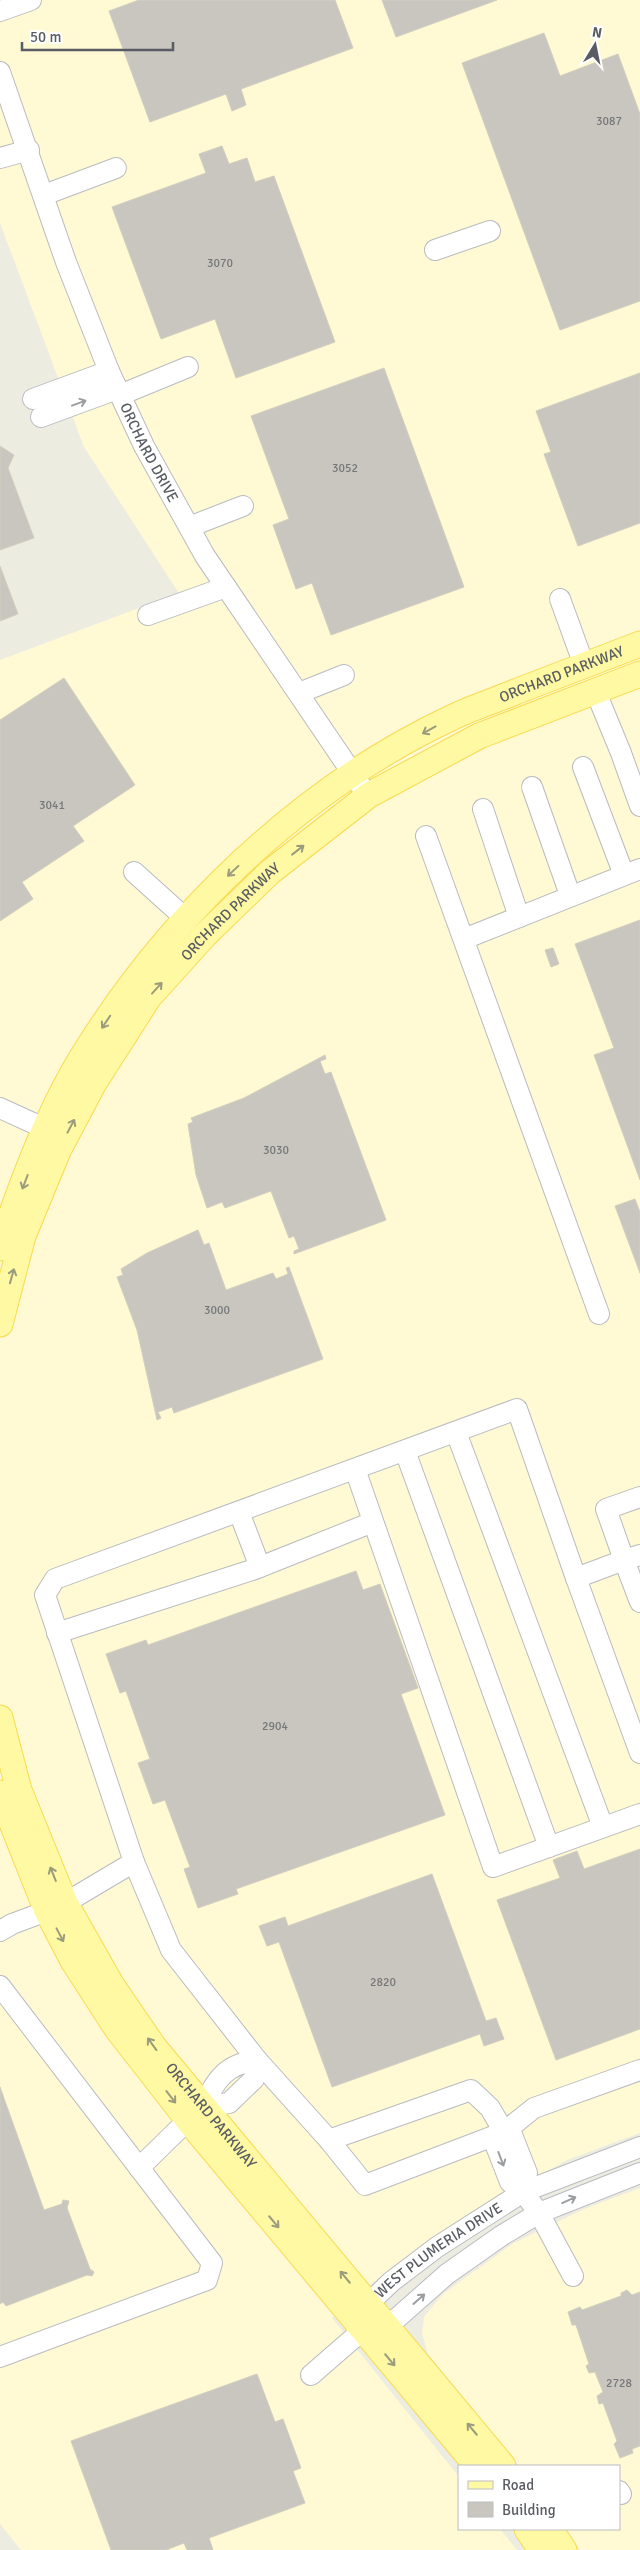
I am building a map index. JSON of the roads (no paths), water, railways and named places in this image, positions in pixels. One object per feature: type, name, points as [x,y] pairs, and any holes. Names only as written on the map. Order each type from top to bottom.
[{"type":"main road","name":"ORCHARD PARKWAY","points":[[0,1248],[46,1128],[81,1059],[129,987],[185,918],[280,829],[351,773],[450,718],[640,644]]},
{"type":"main road","points":[[584,665],[595,690]]},
{"type":"main road","name":"ORCHARD PARKWAY","points":[[1,1315],[23,1236],[58,1151],[94,1083],[149,997],[205,935],[270,872],[369,795],[479,736],[640,674]]},
{"type":"main road","points":[[185,918],[205,935]]},
{"type":"main road","points":[[46,1128],[58,1151]]},
{"type":"main road","name":"ORCHARD PARKWAY","points":[[0,1718],[19,1790],[56,1907]]},
{"type":"main road","name":"ORCHARD PARKWAY","points":[[0,1796],[56,1907],[154,2047],[196,2114],[375,2328],[502,2465]]},
{"type":"main road","name":"ORCHARD PARKWAY","points":[[196,2114],[368,2304],[375,2328],[476,2465]]},
{"type":"main road","points":[[528,2530],[541,2550]]},
{"type":"main road","points":[[551,2530],[564,2550]]},
{"type":"street","points":[[0,11],[31,0]]},
{"type":"street","name":"ORCHARD DRIVE","points":[[0,72],[29,150],[66,262],[109,371],[144,446],[189,527],[226,587],[351,773],[369,795]]},
{"type":"street","points":[[0,158],[29,150]]},
{"type":"street","points":[[44,195],[116,168]]},
{"type":"street","points":[[435,250],[490,231]]},
{"type":"street","points":[[109,371],[37,408],[119,392],[188,367]]},
{"type":"street","points":[[189,527],[243,506]]},
{"type":"street","points":[[148,615],[226,587]]},
{"type":"street","points":[[560,599],[584,665]]},
{"type":"street","points":[[299,694],[344,675]]},
{"type":"street","points":[[595,690],[640,806]]},
{"type":"street","points":[[464,939],[570,895],[632,872],[583,767]]},
{"type":"street","points":[[532,787],[570,895]]},
{"type":"street","points":[[483,809],[520,917]]},
{"type":"street","points":[[426,836],[599,1314]]},
{"type":"street","points":[[134,872],[185,918]]},
{"type":"street","points":[[0,1108],[46,1128]]},
{"type":"street","points":[[640,1754],[517,1409],[55,1579],[45,1596],[134,1862],[171,1950],[257,2060],[329,2140],[365,2185],[504,2132],[534,2108],[640,2070]]},
{"type":"street","points":[[456,1432],[603,1827]]},
{"type":"street","points":[[405,1450],[548,1847]]},
{"type":"street","points":[[355,1469],[493,1868],[640,1814]]},
{"type":"street","points":[[640,1497],[606,1509],[632,1557],[640,1602]]},
{"type":"street","points":[[239,1512],[260,1567]]},
{"type":"street","points":[[57,1633],[260,1567],[373,1522]]},
{"type":"street","points":[[576,1578],[632,1557]]},
{"type":"street","points":[[0,1931],[12,1924],[56,1907],[134,1862]]},
{"type":"street","points":[[0,1986],[212,2263],[207,2280],[0,2358]]},
{"type":"street","points":[[139,2168],[196,2114],[228,2103],[254,2079],[257,2060]]},
{"type":"street","points":[[329,2140],[471,2090],[490,2108],[504,2132],[512,2135],[527,2173],[523,2192],[539,2213],[573,2276]]},
{"type":"street","name":"WEST PLUMERIA DRIVE","points":[[368,2304],[391,2282],[437,2247],[523,2192],[640,2146]]},
{"type":"street","name":"WEST PLUMERIA DRIVE","points":[[311,2375],[473,2254],[539,2213],[640,2173]]}]
